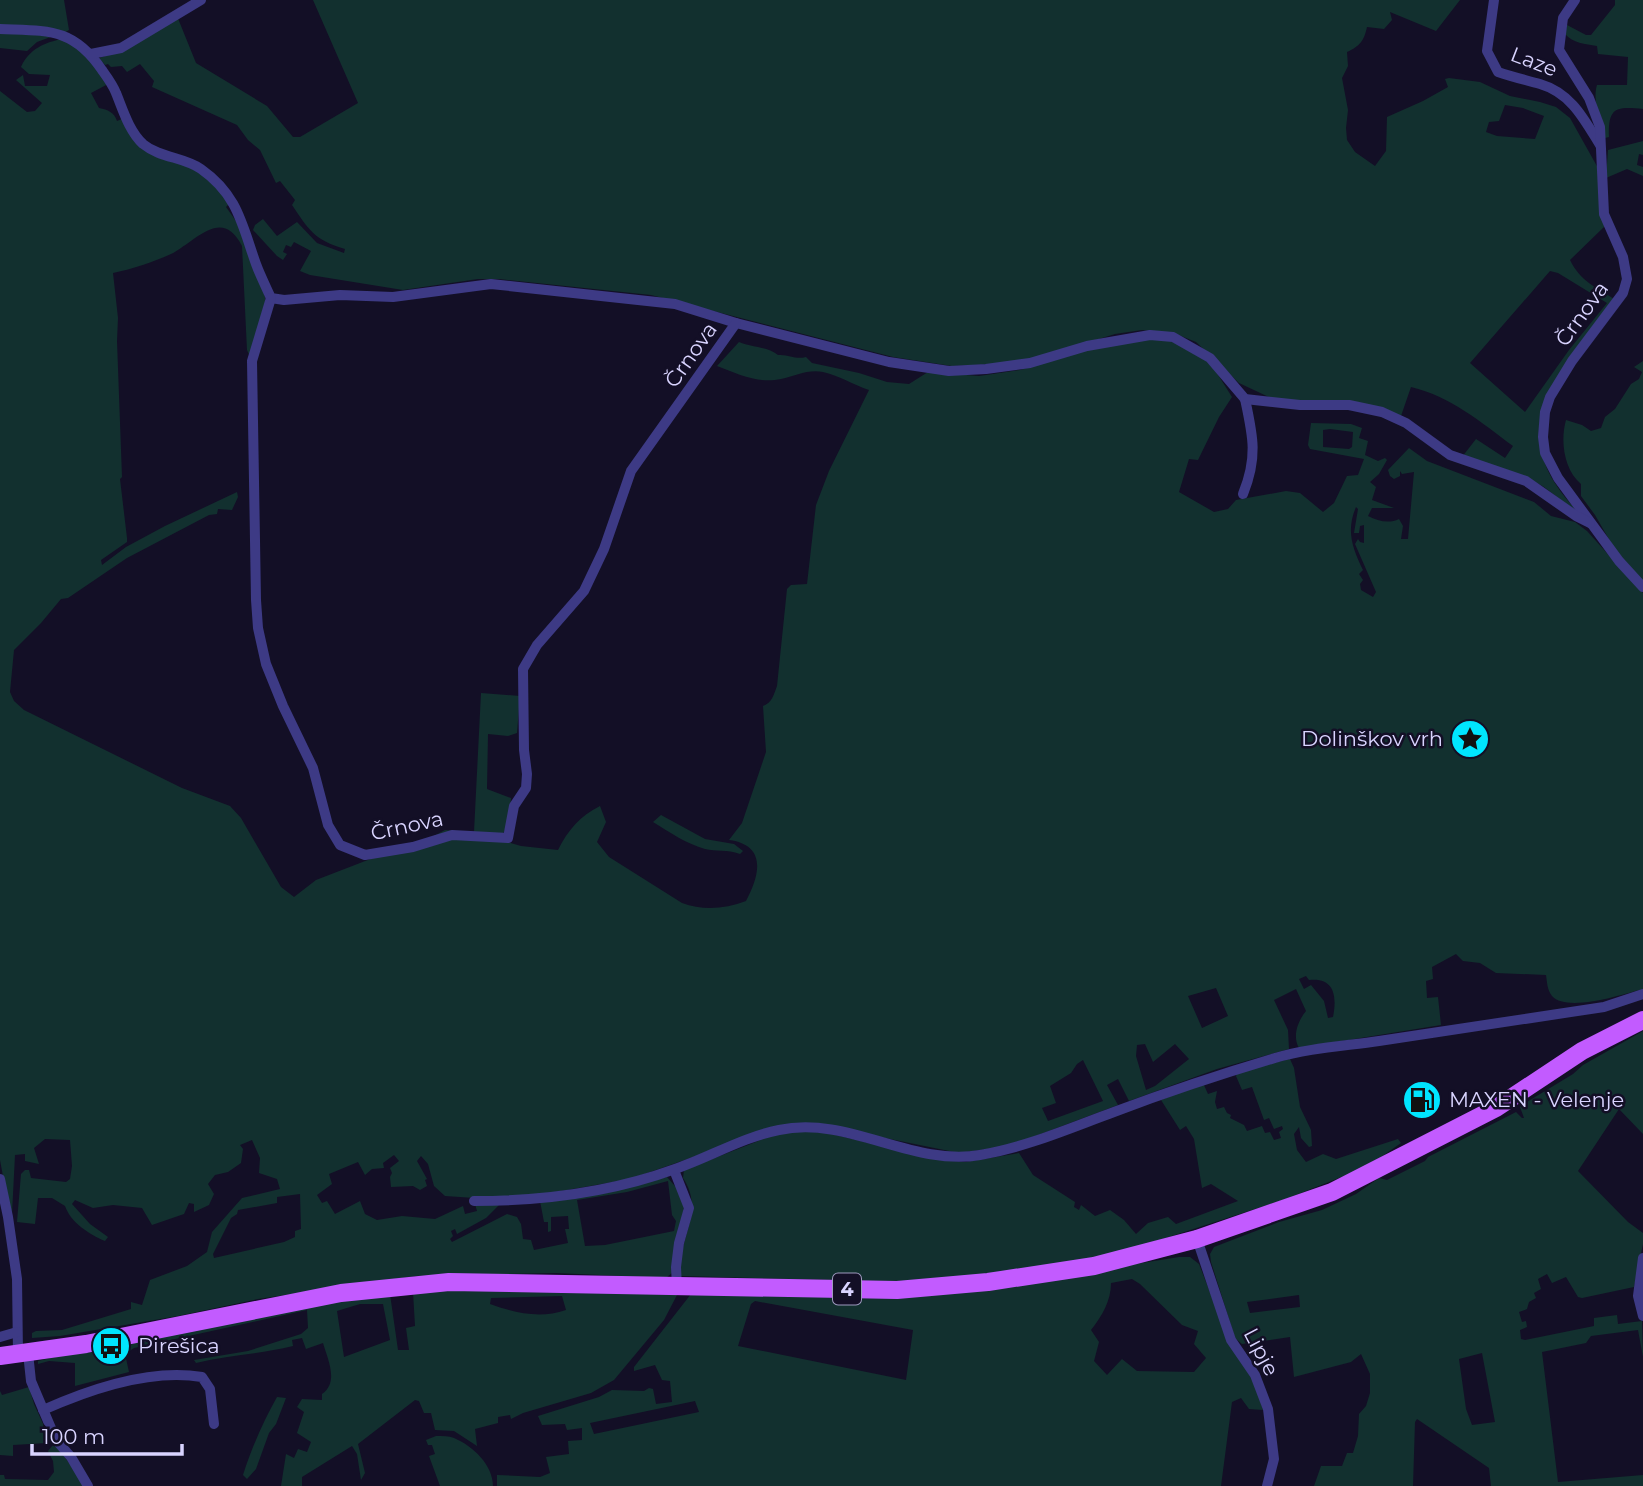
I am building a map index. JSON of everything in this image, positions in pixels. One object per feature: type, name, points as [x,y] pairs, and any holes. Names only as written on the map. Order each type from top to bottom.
[{"type":"main road","name":"4","points":[[0,1356],[86,1344],[341,1293],[449,1282],[897,1290],[988,1282],[1094,1266],[1197,1239],[1332,1192],[1496,1108],[1582,1051],[1643,1020]]},
{"type":"street","points":[[91,54],[121,48],[201,0]]},
{"type":"street","name":"Laze","points":[[1494,0],[1487,51],[1498,72],[1542,85],[1563,95],[1575,107],[1601,147]]},
{"type":"street","name":"Črnova","points":[[1575,0],[1563,18],[1559,50],[1589,98],[1600,127],[1604,214],[1623,257],[1627,279],[1623,293],[1572,361],[1550,397],[1545,412],[1543,437],[1545,453],[1558,478],[1590,523],[1643,587]]},
{"type":"street","points":[[0,29],[42,30],[65,36],[74,39],[91,54],[115,89],[134,134],[157,152],[200,168],[218,183],[233,201],[271,298],[284,300],[340,295],[393,297],[491,284],[675,303],[736,323],[889,362],[949,371],[1030,363],[1121,338],[1150,335],[1173,337],[1210,358],[1244,399],[1254,442],[1250,479],[1243,494]]},
{"type":"street","name":"Črnova","points":[[271,298],[253,361],[258,628],[266,663],[313,768],[328,825],[340,845],[365,855],[413,848],[452,835],[508,838],[514,806],[526,788],[523,669],[537,645],[584,591],[604,549],[631,471],[736,323]]},
{"type":"street","points":[[1244,399],[1300,405],[1349,405],[1382,412],[1406,423],[1450,455],[1526,481],[1590,523]]},
{"type":"street","points":[[474,1201],[518,1201],[603,1189],[674,1170],[779,1129],[799,1127],[867,1137],[918,1151],[950,1156],[978,1156],[1033,1143],[1128,1107],[1279,1057],[1604,1007],[1643,994]]},
{"type":"street","points":[[674,1170],[690,1208],[679,1243],[677,1287]]},
{"type":"street","points":[[0,1179],[16,1279],[17,1332],[31,1381],[56,1440],[71,1457],[88,1486]]},
{"type":"street","name":"Lipje","points":[[1197,1239],[1231,1340],[1255,1376],[1268,1409],[1274,1459],[1267,1486]]},
{"type":"street","points":[[1643,1258],[1638,1296],[1643,1316]]},
{"type":"street","points":[[0,1337],[17,1332]]},
{"type":"street","points":[[43,1410],[78,1394],[135,1380],[183,1374],[202,1377],[210,1389],[214,1424]]},
{"type":"green space","points":[[0,0],[64,0],[69,30],[64,33],[0,26]]},
{"type":"green space","points":[[313,0],[1460,0],[1436,31],[1390,12],[1392,20],[1384,29],[1367,27],[1361,42],[1347,52],[1348,66],[1342,78],[1348,110],[1347,140],[1355,152],[1375,166],[1386,151],[1387,117],[1448,87],[1445,79],[1449,78],[1480,82],[1510,96],[1556,107],[1570,118],[1598,168],[1605,226],[1570,260],[1584,278],[1614,299],[1543,405],[1540,438],[1546,466],[1553,479],[1583,517],[1527,477],[1462,457],[1476,439],[1505,458],[1513,446],[1465,411],[1439,397],[1411,387],[1401,416],[1310,401],[1273,399],[1239,383],[1196,342],[1176,334],[1142,330],[1115,334],[1041,357],[995,364],[952,366],[893,357],[651,295],[499,279],[478,279],[403,290],[310,275],[300,271],[311,251],[294,242],[291,247],[286,245],[283,252],[287,254],[283,260],[253,230],[255,225],[263,219],[277,236],[297,222],[317,243],[344,253],[345,249],[326,242],[308,228],[292,205],[295,200],[280,181],[276,183],[260,150],[237,125],[152,87],[154,81],[140,64],[127,72],[122,66],[105,65],[99,58],[118,52],[177,16],[196,63],[267,106],[293,137],[300,137],[358,103]],"holes":[[[1505,105],[1544,116],[1535,139],[1497,136],[1486,132],[1489,122],[1499,121]],[[1550,271],[1558,273],[1607,303],[1569,350],[1525,412],[1470,363]]]},
{"type":"green space","points":[[1615,0],[1643,0],[1643,109],[1626,108],[1615,111],[1610,120],[1609,137],[1605,138],[1596,104],[1597,85],[1627,85],[1628,57],[1598,54],[1597,46],[1575,41],[1565,34],[1567,25],[1591,35],[1615,5]]},
{"type":"green space","points":[[0,31],[56,35],[37,42],[27,51],[0,48]]},
{"type":"green space","points":[[63,39],[74,43],[110,83],[91,93],[99,108],[110,112],[117,121],[124,118],[132,136],[206,175],[230,203],[226,207],[246,235],[265,305],[251,359],[247,350],[242,246],[234,234],[226,229],[208,230],[171,254],[113,273],[118,318],[120,479],[127,542],[101,560],[102,565],[126,547],[165,526],[237,492],[238,497],[232,510],[218,509],[217,514],[209,515],[127,558],[68,598],[61,599],[14,650],[10,692],[14,701],[24,710],[182,788],[230,806],[241,818],[281,887],[294,897],[316,880],[373,858],[413,847],[445,830],[474,832],[481,693],[520,696],[517,733],[508,736],[488,734],[487,789],[511,798],[509,826],[503,833],[504,841],[521,846],[558,850],[575,824],[600,806],[606,822],[597,842],[609,857],[682,903],[714,908],[746,901],[757,872],[755,855],[750,848],[729,840],[742,823],[766,752],[763,706],[771,700],[777,686],[787,589],[791,585],[807,584],[816,505],[829,471],[869,390],[817,371],[764,380],[717,366],[739,342],[778,355],[806,357],[812,363],[887,382],[909,384],[928,372],[979,376],[1020,370],[1086,350],[1139,339],[1168,340],[1201,355],[1215,370],[1232,397],[1198,460],[1189,459],[1179,492],[1214,512],[1228,509],[1236,500],[1286,491],[1300,493],[1323,512],[1334,503],[1347,476],[1358,475],[1364,459],[1310,449],[1308,445],[1311,423],[1351,424],[1362,428],[1359,438],[1368,441],[1365,455],[1378,461],[1385,458],[1387,460],[1379,474],[1370,482],[1376,487],[1372,500],[1394,508],[1372,508],[1368,516],[1384,521],[1399,519],[1403,526],[1401,539],[1408,539],[1414,472],[1402,474],[1400,471],[1400,476],[1394,479],[1388,470],[1409,448],[1427,461],[1534,502],[1551,516],[1575,522],[1587,531],[1643,593],[1643,989],[1582,1003],[1559,1001],[1552,996],[1548,988],[1546,975],[1496,973],[1480,963],[1463,961],[1456,954],[1432,967],[1433,979],[1426,981],[1427,998],[1438,997],[1441,1025],[1299,1048],[1297,1029],[1306,1011],[1296,989],[1274,1000],[1288,1030],[1289,1049],[1217,1069],[1129,1101],[1118,1079],[1107,1085],[1118,1105],[1009,1146],[959,1153],[821,1125],[696,1156],[630,1179],[527,1197],[490,1199],[445,1196],[434,1186],[428,1164],[421,1156],[417,1161],[427,1179],[427,1186],[420,1190],[413,1186],[391,1187],[390,1168],[399,1161],[394,1155],[383,1163],[384,1168],[372,1169],[365,1175],[358,1162],[329,1174],[332,1184],[317,1195],[322,1203],[327,1201],[335,1214],[360,1201],[365,1214],[377,1220],[402,1216],[435,1219],[463,1206],[465,1214],[477,1211],[475,1204],[499,1205],[486,1218],[457,1234],[455,1229],[451,1231],[452,1242],[507,1214],[517,1217],[523,1239],[531,1240],[534,1250],[568,1243],[565,1229],[569,1229],[568,1216],[551,1217],[551,1231],[548,1232],[548,1222],[544,1222],[540,1201],[667,1177],[685,1201],[673,1272],[666,1278],[556,1273],[416,1276],[258,1299],[60,1336],[32,1338],[32,1333],[36,1331],[62,1330],[131,1309],[131,1302],[142,1305],[150,1280],[187,1266],[207,1252],[212,1232],[242,1198],[280,1189],[277,1179],[259,1173],[260,1158],[252,1140],[240,1145],[243,1149],[241,1163],[228,1172],[215,1175],[208,1184],[214,1194],[209,1205],[194,1212],[194,1204],[189,1203],[184,1214],[152,1225],[142,1208],[113,1205],[93,1208],[75,1200],[72,1204],[90,1224],[108,1237],[105,1241],[81,1227],[65,1206],[52,1198],[38,1198],[35,1224],[17,1222],[21,1174],[25,1170],[29,1170],[31,1178],[66,1182],[70,1179],[70,1140],[45,1139],[34,1148],[39,1164],[25,1161],[25,1154],[15,1155],[10,1214],[0,1160],[0,91],[27,112],[35,111],[42,103],[16,80],[23,75],[25,86],[47,86],[50,75],[29,74],[21,67],[33,51]],"holes":[[[1323,430],[1353,432],[1352,447],[1349,449],[1323,447]],[[1356,507],[1358,509],[1354,533],[1359,533],[1360,526],[1364,525],[1364,543],[1358,539],[1355,544],[1376,592],[1373,597],[1361,590],[1360,584],[1363,580],[1359,574],[1363,570],[1353,546],[1351,523]],[[1306,976],[1309,980],[1318,980],[1329,985],[1335,1002],[1333,1017],[1328,1018],[1324,1001],[1311,985],[1304,989],[1299,979]],[[1216,988],[1228,1016],[1202,1028],[1188,996]],[[1145,1044],[1153,1062],[1175,1044],[1189,1059],[1146,1090],[1136,1056],[1137,1045]],[[1083,1060],[1103,1101],[1048,1121],[1042,1108],[1056,1103],[1050,1086],[1071,1073]],[[668,1181],[672,1215],[676,1221],[674,1231],[605,1245],[585,1246],[577,1200],[627,1192]],[[300,1194],[301,1229],[295,1231],[295,1237],[214,1258],[213,1254],[231,1218],[238,1210],[277,1203],[277,1197]]]},
{"type":"green space","points":[[1643,141],[1643,155],[1639,154],[1637,165],[1643,167],[1643,176],[1627,169],[1606,178],[1608,150]]},
{"type":"green space","points":[[1643,361],[1643,581],[1614,548],[1581,496],[1581,484],[1567,463],[1563,437],[1566,420],[1591,431],[1601,428],[1605,417],[1615,409],[1631,384],[1639,379],[1642,372],[1634,367]]},
{"type":"green space","points":[[661,815],[705,839],[734,844],[743,851],[740,854],[709,850],[692,844],[653,822]]},
{"type":"green space","points":[[1643,1031],[1643,1134],[1619,1109],[1578,1171],[1628,1222],[1643,1233],[1634,1287],[1582,1298],[1578,1297],[1566,1277],[1552,1283],[1547,1274],[1538,1279],[1541,1289],[1534,1293],[1536,1298],[1529,1302],[1527,1309],[1519,1312],[1527,1327],[1520,1330],[1521,1339],[1594,1326],[1594,1318],[1617,1315],[1618,1324],[1642,1321],[1643,1357],[1638,1330],[1591,1336],[1586,1343],[1542,1352],[1558,1482],[1643,1475],[1643,1486],[1491,1486],[1489,1468],[1417,1419],[1413,1486],[1314,1486],[1321,1466],[1342,1466],[1347,1453],[1353,1453],[1358,1436],[1359,1414],[1366,1406],[1370,1393],[1370,1374],[1361,1354],[1351,1362],[1294,1377],[1290,1337],[1242,1344],[1235,1338],[1211,1262],[1210,1254],[1214,1247],[1279,1222],[1322,1210],[1356,1194],[1379,1178],[1387,1180],[1516,1112],[1524,1118],[1520,1107],[1522,1105],[1583,1065]],"holes":[[[1299,1295],[1300,1307],[1250,1313],[1247,1302]],[[1482,1353],[1495,1422],[1472,1425],[1466,1409],[1459,1359]]]},
{"type":"green space","points":[[1290,1059],[1300,1107],[1311,1130],[1312,1146],[1309,1147],[1301,1138],[1299,1127],[1294,1134],[1297,1150],[1306,1162],[1323,1154],[1336,1159],[1398,1139],[1401,1143],[1367,1167],[1283,1200],[1138,1247],[1086,1259],[1001,1273],[907,1282],[681,1276],[682,1250],[692,1203],[683,1178],[684,1170],[779,1133],[823,1132],[941,1160],[966,1162],[1019,1153],[1033,1175],[1075,1202],[1074,1207],[1079,1210],[1081,1205],[1095,1216],[1110,1210],[1124,1220],[1136,1234],[1148,1223],[1168,1217],[1176,1224],[1238,1201],[1211,1184],[1202,1188],[1194,1139],[1186,1126],[1180,1130],[1161,1100],[1203,1083],[1208,1094],[1217,1091],[1217,1109],[1224,1107],[1231,1115],[1230,1118],[1244,1125],[1247,1131],[1262,1126],[1265,1133],[1270,1132],[1274,1140],[1281,1138],[1279,1132],[1283,1129],[1282,1126],[1274,1129],[1269,1118],[1264,1120],[1252,1087],[1242,1090],[1236,1076],[1237,1072]]},
{"type":"green space","points":[[1179,1257],[1190,1257],[1199,1264],[1222,1323],[1254,1381],[1263,1410],[1249,1409],[1241,1398],[1232,1402],[1221,1486],[497,1486],[497,1475],[540,1477],[550,1473],[546,1457],[569,1454],[568,1441],[582,1440],[582,1428],[567,1430],[565,1424],[542,1425],[538,1416],[599,1397],[612,1390],[644,1391],[649,1388],[653,1389],[656,1404],[672,1402],[670,1381],[662,1380],[655,1365],[634,1371],[634,1367],[691,1294],[808,1296],[1123,1266]],"holes":[[[1132,1279],[1182,1325],[1198,1331],[1194,1344],[1206,1358],[1194,1372],[1137,1371],[1122,1359],[1107,1375],[1094,1361],[1099,1342],[1091,1330],[1105,1308],[1111,1283]],[[755,1301],[913,1330],[906,1380],[738,1346],[751,1304]],[[695,1401],[699,1412],[594,1434],[590,1423]]]},
{"type":"green space","points":[[466,1287],[677,1295],[664,1320],[614,1380],[591,1393],[511,1419],[510,1415],[498,1417],[498,1423],[475,1429],[477,1446],[454,1431],[435,1430],[431,1413],[424,1413],[419,1401],[415,1400],[358,1444],[365,1473],[361,1480],[357,1454],[352,1446],[302,1477],[302,1486],[281,1486],[286,1454],[294,1458],[298,1449],[307,1452],[311,1442],[297,1433],[304,1412],[297,1407],[302,1399],[322,1400],[322,1394],[330,1383],[331,1370],[323,1343],[306,1349],[302,1338],[292,1340],[293,1346],[281,1349],[196,1363],[194,1360],[248,1351],[301,1334],[308,1328],[307,1310],[134,1348],[125,1354],[129,1372],[75,1386],[75,1363],[49,1361],[38,1364],[38,1361],[71,1354],[105,1351],[107,1355],[148,1337],[184,1329],[390,1294],[398,1350],[409,1350],[406,1328],[415,1326],[413,1292]],"holes":[[[562,1296],[566,1310],[556,1313],[518,1312],[490,1304],[491,1298]],[[360,1304],[383,1304],[390,1340],[344,1357],[337,1311]]]},
{"type":"green space","points":[[29,1387],[49,1437],[47,1443],[13,1445],[13,1456],[0,1455],[0,1391],[2,1395]]},
{"type":"green space","points":[[277,1397],[286,1398],[256,1469],[247,1479],[243,1475],[250,1455]]},
{"type":"green space","points":[[436,1436],[454,1438],[475,1451],[490,1471],[493,1486],[440,1486],[429,1456],[435,1454],[432,1445],[428,1445],[426,1440]]},
{"type":"green space","points":[[53,1445],[57,1446],[85,1486],[0,1486],[0,1475],[4,1475],[5,1479],[48,1480],[54,1472],[48,1451]]},
{"type":"place","name":"Dolinškov vrh","points":[[1470,739]]},
{"type":"place","name":"MAXEN - Velenje","points":[[1422,1100]]},
{"type":"place","name":"Pirešica","points":[[111,1346]]}]
